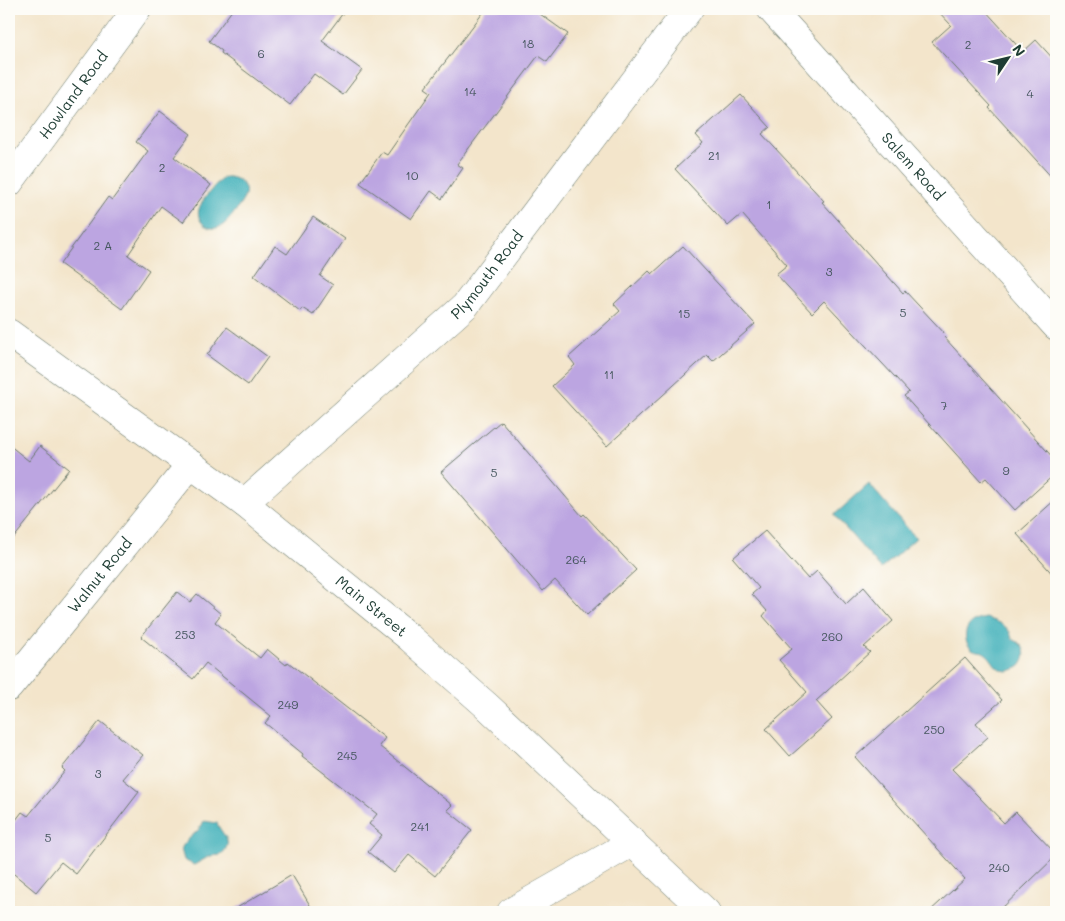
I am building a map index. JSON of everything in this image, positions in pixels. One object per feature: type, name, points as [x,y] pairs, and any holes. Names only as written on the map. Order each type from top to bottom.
[{"type":"street","name":"Howland Road","points":[[9,183],[137,9]]},
{"type":"street","name":"Plymouth Road","points":[[244,503],[465,306],[689,9]]},
{"type":"street","name":"Salem Road","points":[[771,9],[1056,326]]},
{"type":"street","name":"Main Street","points":[[9,333],[244,503],[438,662],[488,706],[706,912]]},
{"type":"street","name":"Walnut Road","points":[[9,687],[191,464]]},
{"type":"street","points":[[511,912],[633,842]]},
{"type":"water","points":[[225,177],[233,178],[244,185],[244,198],[235,212],[222,226],[209,228],[200,219],[198,212],[210,191]]},
{"type":"water","points":[[869,484],[916,538],[881,569],[834,515]]},
{"type":"water","points":[[986,618],[1005,626],[1012,638],[1023,648],[1025,653],[1022,664],[1013,670],[1002,670],[989,656],[969,646],[966,638],[968,626],[976,620]]},
{"type":"water","points":[[204,821],[217,823],[226,838],[227,846],[221,855],[210,856],[194,865],[184,860],[181,849]]},
{"type":"building","points":[[233,9],[346,9],[322,41],[362,70],[343,95],[314,74],[290,105],[221,53],[222,51],[209,41]]},
{"type":"building","points":[[486,9],[533,9],[568,34],[547,62],[538,56],[457,164],[463,168],[442,199],[431,191],[411,219],[360,183],[382,152],[387,155],[431,92],[425,88]]},
{"type":"building","points":[[936,9],[984,9],[1023,52],[1036,40],[1056,62],[1056,182],[989,108],[991,106],[932,42],[951,25]]},
{"type":"building","points":[[741,95],[770,127],[762,134],[824,201],[822,202],[903,293],[905,291],[946,335],[944,337],[1056,461],[1056,473],[1015,510],[986,478],[981,482],[904,396],[909,392],[824,301],[812,313],[776,274],[787,265],[742,214],[728,226],[675,169],[703,143],[696,135]]},
{"type":"building","points":[[160,111],[191,134],[174,157],[211,185],[183,222],[161,206],[128,255],[149,270],[122,309],[60,264],[108,197],[112,200],[148,151],[136,142]]},
{"type":"building","points":[[313,217],[345,239],[320,276],[333,285],[313,315],[302,308],[300,311],[254,276],[275,246],[287,254]]},
{"type":"building","points":[[683,246],[755,324],[713,361],[707,355],[607,446],[552,386],[575,365],[569,357],[620,311],[614,304],[649,271],[652,274]]},
{"type":"building","points":[[227,327],[268,357],[248,385],[207,355]]},
{"type":"building","points":[[501,421],[582,516],[584,514],[636,570],[587,615],[555,580],[543,591],[441,472]]},
{"type":"building","points":[[9,445],[29,461],[40,446],[69,469],[9,544]]},
{"type":"building","points":[[1056,499],[1056,578],[1017,534]]},
{"type":"building","points":[[765,531],[808,579],[817,571],[846,604],[864,587],[893,621],[864,647],[870,652],[816,701],[832,719],[790,756],[766,729],[807,692],[779,660],[792,649],[763,616],[767,611],[752,594],[759,588],[733,558]]},
{"type":"building","points":[[177,592],[190,602],[197,594],[221,614],[215,622],[260,658],[267,649],[286,665],[288,662],[385,738],[379,746],[452,805],[447,810],[472,830],[435,876],[409,855],[394,873],[368,852],[382,835],[369,824],[377,814],[302,756],[303,754],[265,723],[271,716],[206,663],[193,679],[141,637]]},
{"type":"building","points":[[965,658],[1002,700],[976,723],[988,737],[952,769],[1004,823],[1016,812],[1056,856],[998,912],[929,912],[965,879],[855,757]]},
{"type":"building","points":[[100,721],[143,755],[123,779],[139,792],[76,874],[61,862],[36,892],[9,870],[9,829],[22,812],[28,816],[65,771],[62,768]]},
{"type":"building","points":[[292,875],[314,912],[230,912]]}]
